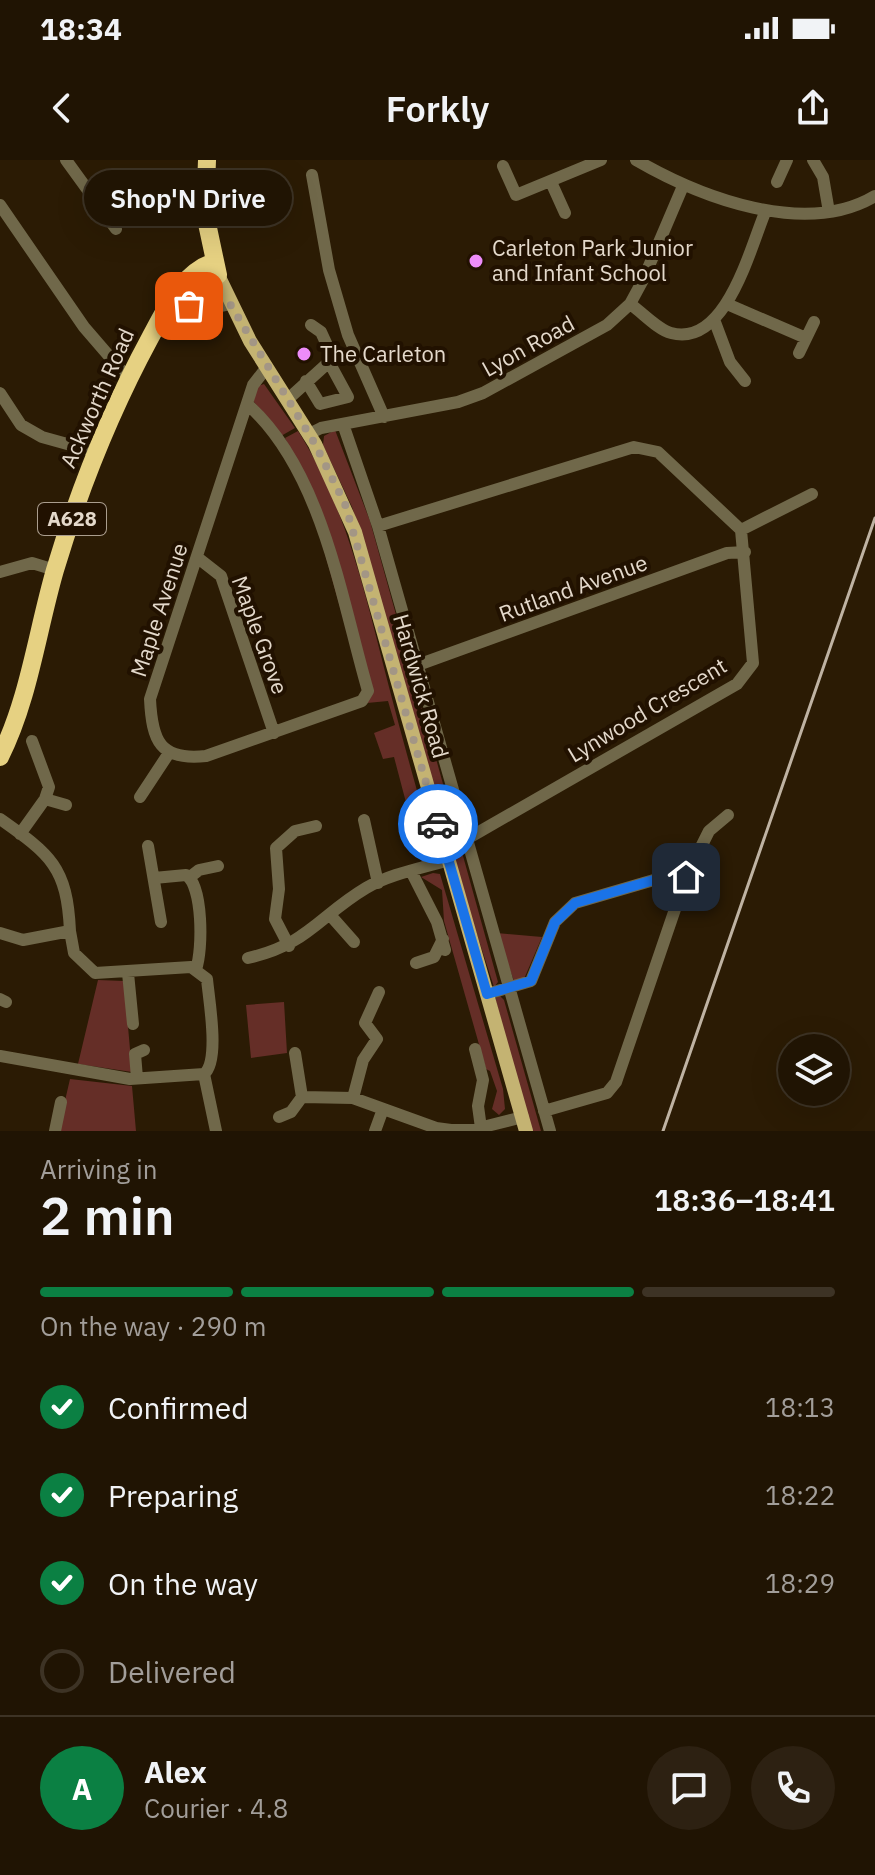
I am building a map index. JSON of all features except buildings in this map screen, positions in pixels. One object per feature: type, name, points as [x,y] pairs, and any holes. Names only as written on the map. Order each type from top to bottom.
[{"type":"highway","points":[[207,160],[205,214],[216,268]]},
{"type":"highway","name":"Ackworth Road","points":[[0,757],[15,719],[55,570],[96,452],[128,378],[188,274],[216,268]]},
{"type":"main road","name":"Hardwick Road","points":[[216,268],[230,304],[329,470],[355,532],[524,1124]]},
{"type":"street","points":[[66,160],[116,229]]},
{"type":"street","points":[[503,166],[516,195],[601,160]]},
{"type":"street","points":[[636,160],[703,195],[766,210],[829,212],[875,196]]},
{"type":"street","points":[[777,182],[787,160]]},
{"type":"street","points":[[813,160],[823,177],[829,212]]},
{"type":"street","points":[[312,175],[329,270],[348,335],[384,417]]},
{"type":"street","points":[[548,184],[565,213]]},
{"type":"street","name":"Lyon Road","points":[[309,434],[343,424],[458,402],[483,393],[607,325],[630,304],[683,186]]},
{"type":"street","points":[[0,205],[84,327],[128,378]]},
{"type":"street","points":[[630,304],[670,333],[698,333],[715,322],[727,304],[766,210]]},
{"type":"street","points":[[175,296],[181,305],[211,308],[230,304]]},
{"type":"street","points":[[727,304],[806,338]]},
{"type":"street","points":[[715,322],[730,362],[745,381]]},
{"type":"street","points":[[799,353],[814,322]]},
{"type":"street","points":[[287,400],[332,356],[328,343],[311,325]]},
{"type":"street","points":[[306,381],[320,404],[348,397],[329,362]]},
{"type":"street","name":"Maple Avenue","points":[[169,753],[156,739],[150,699],[256,378],[267,367]]},
{"type":"street","points":[[0,393],[21,425],[42,437],[96,452]]},
{"type":"street","points":[[140,797],[169,753],[186,758],[206,756],[362,701],[368,691],[323,534],[295,463],[271,426],[247,404]]},
{"type":"street","name":"Hardwick Road","points":[[343,424],[378,526],[415,666],[550,1131]]},
{"type":"street","points":[[378,526],[634,447],[647,447],[658,452],[741,530],[812,494]]},
{"type":"street","name":"Lynwood Crescent","points":[[465,840],[737,684],[753,663],[741,530]]},
{"type":"street","name":"Rutland Avenue","points":[[415,666],[727,553],[745,552]]},
{"type":"street","name":"Maple Grove","points":[[198,558],[221,576],[274,733]]},
{"type":"street","points":[[0,572],[32,563],[55,570]]},
{"type":"street","points":[[32,741],[47,793],[66,805]]},
{"type":"street","points":[[20,834],[47,793]]},
{"type":"street","points":[[544,1111],[607,1093],[616,1082],[686,877],[709,831],[728,815]]},
{"type":"street","points":[[0,819],[43,852],[59,871],[68,890],[74,953],[83,965],[95,973],[196,969],[207,979],[213,1063],[204,1074],[137,1078],[78,1071],[0,1056]]},
{"type":"street","points":[[364,820],[378,883]]},
{"type":"street","points":[[289,946],[275,919],[279,889],[276,848],[295,831],[316,826]]},
{"type":"street","points":[[148,846],[161,922]]},
{"type":"street","points":[[248,958],[289,946],[378,883],[449,860]]},
{"type":"street","points":[[152,872],[190,877],[199,870],[218,866]]},
{"type":"street","points":[[411,871],[444,945],[434,957],[416,963]]},
{"type":"street","points":[[487,994],[531,981],[555,922],[575,903],[671,875],[686,877]]},
{"type":"street","points":[[190,877],[202,938],[196,969]]},
{"type":"street","points":[[331,916],[354,942]]},
{"type":"street","points":[[2,940],[23,940],[70,931]]},
{"type":"street","points":[[128,973],[133,1024]]},
{"type":"street","points":[[353,1098],[363,1060],[377,1039],[365,1023],[379,992]]},
{"type":"street","points":[[475,1049],[483,1080],[478,1106],[481,1128]]},
{"type":"street","points":[[137,1078],[135,1054],[144,1050]]},
{"type":"street","points":[[279,1117],[291,1112],[302,1097],[295,1053]]},
{"type":"street","points":[[204,1074],[216,1131]]},
{"type":"street","points":[[302,1097],[353,1098],[451,1131],[524,1124]]},
{"type":"street","points":[[55,1131],[61,1102]]},
{"type":"street","points":[[375,1131],[383,1109]]},
{"type":"shaded area","points":[[264,384],[295,428],[281,436],[254,402],[253,396],[258,386]]},
{"type":"shaded area","points":[[335,430],[370,521],[498,982],[494,987],[449,848],[456,835],[449,839],[368,556],[352,507],[323,445],[324,436]]},
{"type":"shaded area","points":[[298,431],[330,492],[354,555],[434,852],[431,859],[422,863],[394,757],[383,759],[374,733],[395,725],[388,701],[367,703],[304,479],[285,438]]},
{"type":"shaded area","points":[[440,874],[503,1089],[505,1109],[499,1115],[492,1109],[497,1091],[490,1071],[486,1069],[444,921],[442,890],[421,877]]},
{"type":"shaded area","points":[[497,933],[542,937],[524,979],[514,981]]},
{"type":"shaded area","points":[[98,980],[124,981],[132,1072],[78,1064]]},
{"type":"shaded area","points":[[500,996],[504,1000],[541,1131],[531,1131],[495,998]]},
{"type":"shaded area","points":[[284,1002],[287,1053],[251,1058],[246,1005]]},
{"type":"shaded area","points":[[70,1079],[132,1086],[136,1131],[58,1131]]},
{"type":"railway","points":[[663,1131],[875,518]]},
{"type":"way so far","points":[[189,306],[217,308],[230,304],[329,470],[345,504],[363,557],[390,664],[438,824]]},
{"type":"place","name":"Carleton Park Junior and Infant School","points":[[476,261]]},
{"type":"place","name":"Shop'N Drive","points":[[189,306]]},
{"type":"place","name":"The Carleton","points":[[304,354]]},
{"type":"route","points":[[438,824],[487,994],[531,981],[555,922],[575,903],[671,875],[686,877]]}]
